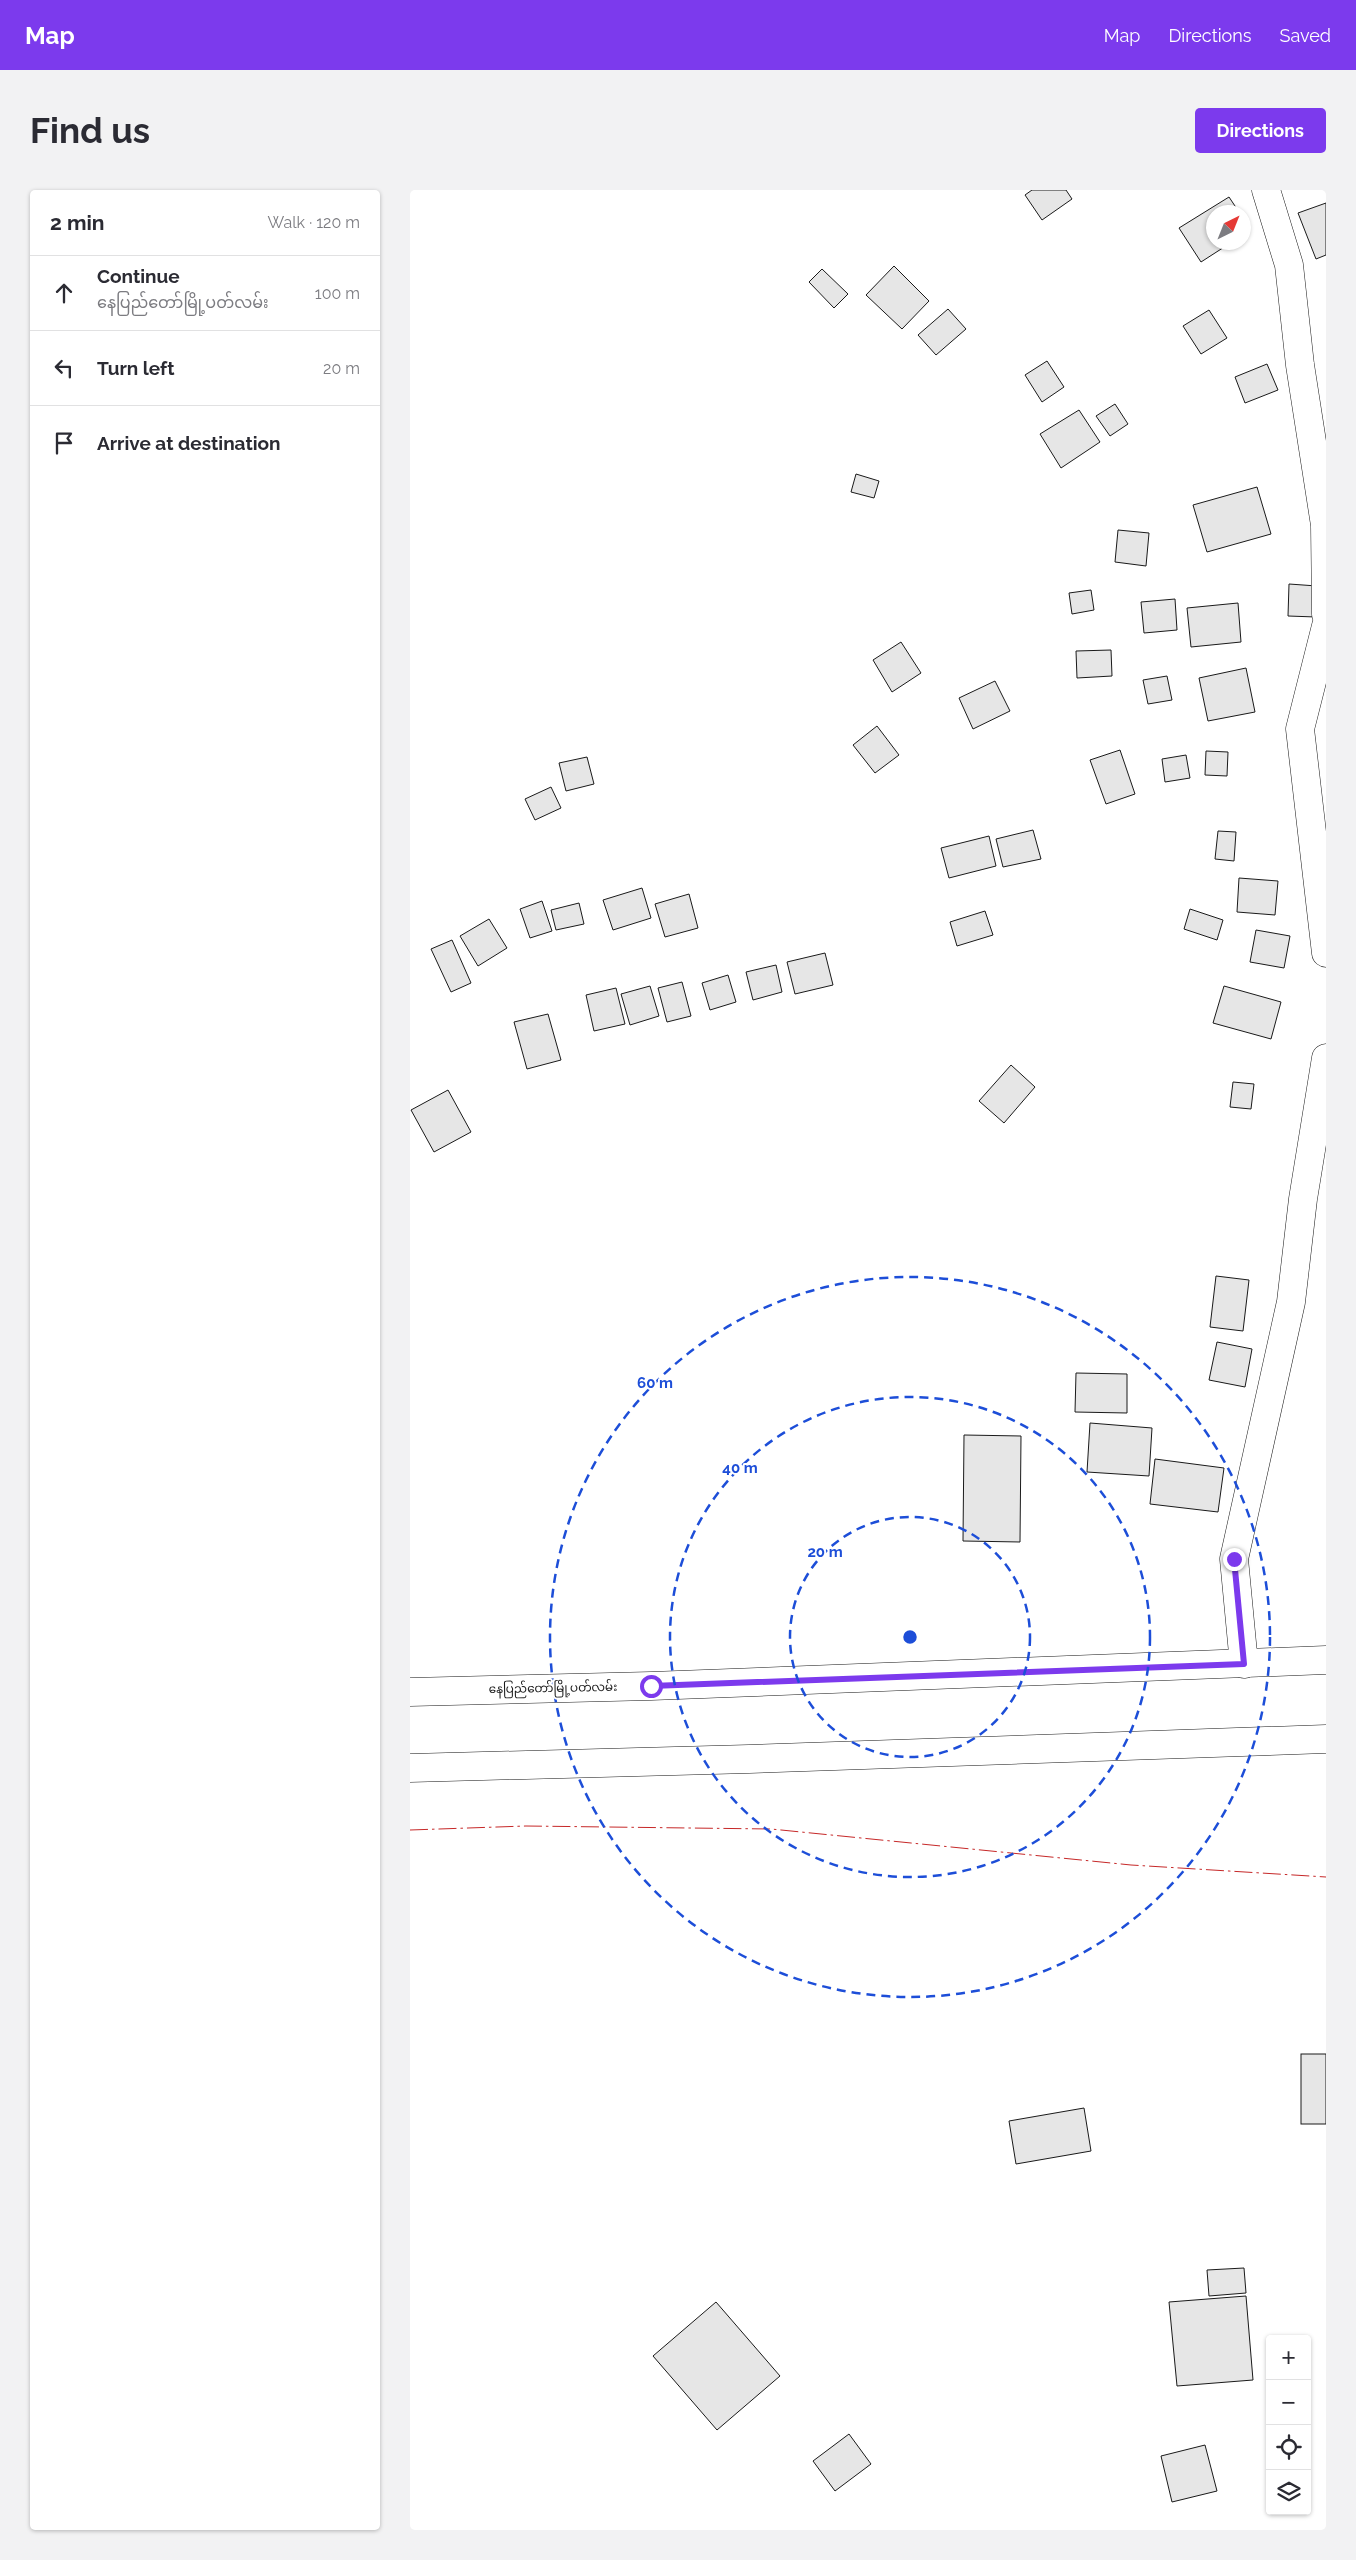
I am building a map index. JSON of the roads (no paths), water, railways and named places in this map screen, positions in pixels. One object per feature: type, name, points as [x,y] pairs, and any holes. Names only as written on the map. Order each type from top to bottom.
[{"type":"main road","points":[[1266,190],[1289,265],[1300,365],[1324,525],[1326,614]]},
{"type":"main road","points":[[1326,626],[1300,729],[1326,952]]},
{"type":"main road","points":[[1244,1664],[1234,1559],[1291,1302],[1303,1199],[1326,1058]]},
{"type":"main road","name":"နေပြည်တော်မြို့ပတ်လမ်း","points":[[410,1692],[661,1686],[1326,1660]]},
{"type":"main road","points":[[410,1768],[750,1760],[1326,1739]]}]
